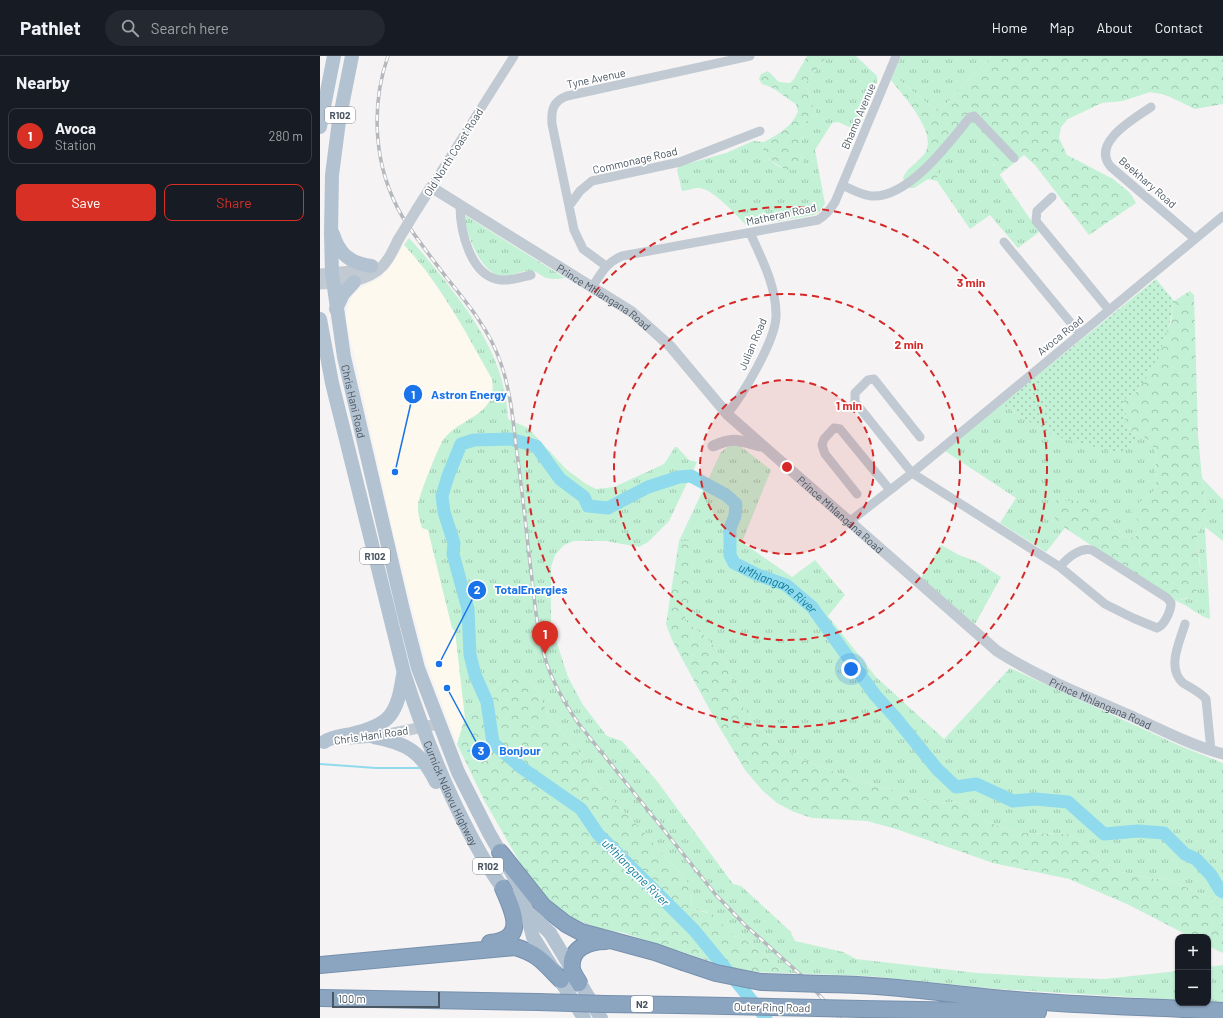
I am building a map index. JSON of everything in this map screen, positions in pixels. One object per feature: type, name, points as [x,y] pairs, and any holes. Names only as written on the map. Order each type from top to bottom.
[{"type":"highway","points":[[500,852],[532,895],[555,917],[581,932],[654,952],[716,973],[762,982],[890,986],[1032,1002],[1152,1006],[1223,1012]]},
{"type":"highway","points":[[409,957],[461,947],[493,943],[509,936],[514,928],[515,921],[503,888]]},
{"type":"highway","points":[[579,983],[572,969],[574,957],[577,951],[589,943],[609,940]]},
{"type":"highway","points":[[320,965],[515,947],[529,951],[538,956],[561,980]]},
{"type":"highway","name":"Outer Ring Road","points":[[320,998],[538,1002],[603,1011],[678,1005],[1223,1016]]},
{"type":"main road","name":"R102","points":[[320,127],[334,56]]},
{"type":"main road","name":"Chris Hani Road","points":[[352,56],[339,121],[332,175],[331,226],[326,279],[336,309],[350,383],[403,610],[418,668],[438,724]]},
{"type":"main road","points":[[331,226],[335,240],[343,255],[358,264],[371,266]]},
{"type":"main road","points":[[336,309],[343,294],[354,282]]},
{"type":"main road","name":"Chris Hani Road","points":[[320,319],[322,338],[334,390],[404,673],[422,727]]},
{"type":"main road","points":[[322,741],[372,728],[383,723],[391,714],[396,704],[404,673]]},
{"type":"main road","name":"Curnick Ndlovu Highway","points":[[438,724],[458,772],[500,852],[520,886],[534,936],[584,1018]]},
{"type":"main road","name":"Curnick Ndlovu Highway","points":[[422,727],[459,813],[495,877],[519,906],[550,933],[579,983],[603,1011]]},
{"type":"main road","points":[[374,737],[397,742],[416,752],[429,768],[441,792],[459,813]]},
{"type":"street","name":"Old North Coast Road","points":[[326,279],[354,282],[368,277],[379,270],[388,260],[417,209],[514,56]]},
{"type":"street","name":"Tyne Avenue","points":[[606,266],[591,256],[578,242],[569,206],[551,114],[554,103],[560,98],[750,56]]},
{"type":"street","name":"Bhamo Avenue","points":[[842,185],[896,56]]},
{"type":"street","name":"Beekhary Road","points":[[1150,107],[1127,124],[1109,141],[1106,149],[1106,158],[1111,167],[1194,238]]},
{"type":"street","points":[[842,185],[865,195],[878,196],[912,181],[946,147],[970,117],[974,116],[1014,158]]},
{"type":"street","name":"Commonage Road","points":[[569,206],[580,191],[592,181],[680,162],[760,131]]},
{"type":"street","name":"Matheran Road","points":[[593,286],[606,266],[613,260],[622,256],[818,220],[832,208],[842,185]]},
{"type":"street","name":"Prince Mhlangana Road","points":[[432,187],[593,286],[632,312],[665,341],[728,414],[762,446],[997,651],[1022,667],[1211,751],[1223,754]]},
{"type":"street","points":[[1052,197],[1036,211],[1036,221],[1110,310]]},
{"type":"street","points":[[460,205],[462,230],[471,254],[481,271],[492,278],[501,280],[531,275]]},
{"type":"street","name":"Avoca Road","points":[[849,522],[912,473],[1110,310],[1194,238],[1223,216]]},
{"type":"street","name":"Julian Road","points":[[728,414],[743,394],[775,325],[776,308],[771,283],[750,233]]},
{"type":"street","points":[[1004,242],[1080,334]]},
{"type":"street","name":"Old North Coast Road","points":[[326,279],[371,266],[396,244]]},
{"type":"street","points":[[920,437],[874,379],[868,380],[855,394],[855,402],[912,473],[1060,567],[1105,604],[1155,628],[1161,626],[1170,611],[1172,603],[1167,598],[1092,550],[1086,550],[1071,556],[1060,567]]},
{"type":"street","points":[[857,494],[824,452],[824,439],[834,428],[840,429],[890,490]]},
{"type":"street","points":[[713,446],[727,440],[736,440],[762,446]]},
{"type":"street","points":[[1185,624],[1174,661],[1175,670],[1182,682],[1206,699],[1211,751]]},
{"type":"street","name":"Chris Hani Road","points":[[322,741],[374,737],[438,724]]},
{"type":"shaded area","points":[[404,245],[421,263],[463,327],[492,379],[493,384],[491,399],[482,411],[428,530],[452,627],[455,631],[461,671],[465,718],[457,744],[426,662],[394,536],[346,319],[348,304],[353,295],[360,288],[378,279],[387,271]]},
{"type":"green space","points":[[807,56],[827,56],[806,83],[811,102],[818,117],[813,122],[806,121],[802,127],[801,149],[803,162],[794,170],[789,170],[777,165],[763,152],[764,142],[780,133],[792,122],[798,112],[796,104],[767,85],[762,84],[759,79],[761,74],[768,71],[779,82],[790,83],[794,79]]},
{"type":"green space","points":[[827,56],[856,56],[877,76],[877,82],[858,131],[838,122],[832,123],[815,150],[825,204],[819,212],[814,215],[751,226],[746,225],[723,202],[709,192],[697,188],[682,191],[677,170],[679,166],[726,153],[753,141],[764,142],[763,152],[781,168],[790,167],[803,162],[801,149],[802,127],[806,121],[818,117],[811,102],[806,83]]},
{"type":"green space","points":[[901,56],[992,56],[938,112],[893,75]]},
{"type":"green space","points":[[992,56],[1223,56],[1223,104],[1195,109],[1166,95],[1150,92],[1123,101],[1102,103],[1068,119],[1061,127],[1059,138],[1067,155],[1113,179],[1130,193],[1136,203],[1089,235],[1035,165],[1024,155],[998,176],[993,161],[1003,141],[978,115],[948,142],[940,157],[937,181],[928,179],[914,188],[908,188],[903,178],[907,171],[925,153],[928,144],[927,135],[917,115],[891,80],[893,75],[938,112]]},
{"type":"green space","points":[[978,115],[1003,141],[993,165],[1039,232],[1018,248],[990,215],[970,229],[937,181],[937,166],[945,143]]},
{"type":"green space","points":[[463,214],[565,278],[549,279],[531,271],[524,271],[504,276],[496,274],[488,269],[471,242]]},
{"type":"green space","points":[[409,238],[458,297],[479,329],[496,363],[502,381],[508,419],[528,428],[566,469],[586,484],[596,489],[614,487],[664,464],[675,447],[677,447],[689,460],[697,462],[669,521],[648,542],[639,547],[606,541],[574,541],[564,545],[555,555],[551,567],[551,625],[568,677],[583,705],[607,736],[622,741],[657,781],[733,884],[741,886],[790,931],[795,941],[843,952],[856,959],[977,973],[1047,977],[1104,979],[1175,971],[1175,1000],[998,989],[869,976],[785,973],[745,940],[734,936],[707,912],[692,909],[691,896],[687,881],[643,831],[596,783],[584,758],[549,716],[537,690],[520,672],[506,677],[465,718],[455,631],[452,628],[428,530],[422,528],[418,513],[418,504],[429,472],[443,440],[450,432],[476,415],[490,401],[493,391],[492,379],[441,292],[430,276],[404,245]]},
{"type":"green space","points":[[1156,279],[1174,301],[1166,336],[1152,369],[1139,389],[1123,402],[1126,413],[1125,420],[1127,427],[1136,436],[1136,442],[1131,448],[1118,453],[1058,437],[1040,429],[1002,404]]},
{"type":"green space","points":[[1190,291],[1194,295],[1198,435],[1206,509],[1197,535],[1201,579],[1197,590],[1191,596],[1176,601],[1065,528],[1049,513],[1051,505],[1057,500],[1106,503],[1108,506],[1107,516],[1123,536],[1134,538],[1139,533],[1138,521],[1131,512],[1132,508],[1153,492],[1156,485],[1155,450],[1147,439],[1127,427],[1125,420],[1126,413],[1123,402],[1125,399],[1138,391],[1171,322],[1174,301]]},
{"type":"green space","points":[[1002,404],[1040,429],[1136,436],[1127,427],[1147,439],[1155,450],[1156,485],[1153,492],[1132,509],[1140,525],[1139,533],[1134,538],[1123,536],[1107,516],[1108,506],[1049,513],[1065,528],[1046,552],[1000,523],[1016,498],[945,451]]},
{"type":"green space","points":[[730,445],[740,446],[771,470],[742,542],[792,577],[815,560],[845,595],[828,616],[876,677],[944,739],[1010,668],[1178,745],[1223,763],[1223,907],[1214,899],[1164,878],[1155,879],[1123,872],[1108,864],[1077,839],[1067,834],[1025,833],[1003,828],[986,821],[958,802],[937,803],[919,799],[887,788],[858,781],[808,762],[789,752],[756,725],[740,703],[726,662],[706,637],[685,621],[689,541],[679,541],[721,452]]},
{"type":"green space","points":[[1202,478],[1223,500],[1223,541],[1205,527],[1210,619],[1176,601],[1187,598],[1201,574],[1197,535],[1206,509]]},
{"type":"green space","points":[[679,541],[689,541],[692,545],[685,621],[706,637],[726,662],[740,703],[756,725],[789,752],[808,762],[858,781],[937,803],[958,802],[986,821],[1003,828],[1025,833],[1067,834],[1077,839],[1108,864],[1123,872],[1155,879],[1164,878],[1214,899],[1223,907],[1223,953],[1211,947],[1211,934],[1185,934],[1129,905],[1069,879],[993,863],[896,829],[867,821],[812,818],[794,812],[777,803],[763,791],[745,770],[718,725],[672,640],[666,624]]},
{"type":"green space","points":[[941,545],[959,555],[978,562],[1001,577],[975,624],[921,578]]},
{"type":"green space","points":[[515,671],[520,672],[537,690],[549,716],[584,758],[596,783],[643,831],[687,881],[690,888],[692,909],[712,914],[734,936],[745,940],[785,973],[758,972],[728,967],[624,933],[597,928],[566,915],[547,901],[526,873],[484,800],[457,744],[465,718],[506,677]]},
{"type":"green space","points":[[1223,965],[1223,1002],[1211,1001],[1211,967]]},
{"type":"waterway","name":"uMhlangane River","points":[[766,1018],[694,930],[598,834],[581,809],[522,768],[493,743],[487,702],[475,675],[470,655],[468,609],[453,554],[454,543],[444,512],[442,496],[448,476],[461,444],[474,440],[510,439],[536,446],[560,479],[584,497],[588,506],[608,508],[648,487],[679,477],[691,476],[726,495],[736,504],[735,516],[730,528],[730,555],[734,563],[758,575],[786,585],[812,607],[875,695],[895,717],[937,769],[956,787],[976,784],[1013,801],[1035,799],[1068,802],[1104,834],[1138,831],[1164,833],[1185,854],[1196,859],[1211,875],[1220,890],[1223,892]]},
{"type":"waterway","points":[[468,751],[493,743]]},
{"type":"waterway","points":[[320,764],[376,768],[419,768]]},
{"type":"railway","points":[[388,56],[382,76],[377,117],[378,138],[385,178],[407,224],[484,327],[500,361],[509,392],[541,643],[554,682],[578,723],[716,895],[745,925],[801,975],[840,1018]]},
{"type":"place","name":"Astron Energy","points":[[395,472]]},
{"type":"place","name":"Avoca","points":[[545,654]]},
{"type":"place","name":"TotalEnergies","points":[[439,664]]},
{"type":"place","name":"Bonjour","points":[[447,688]]}]
